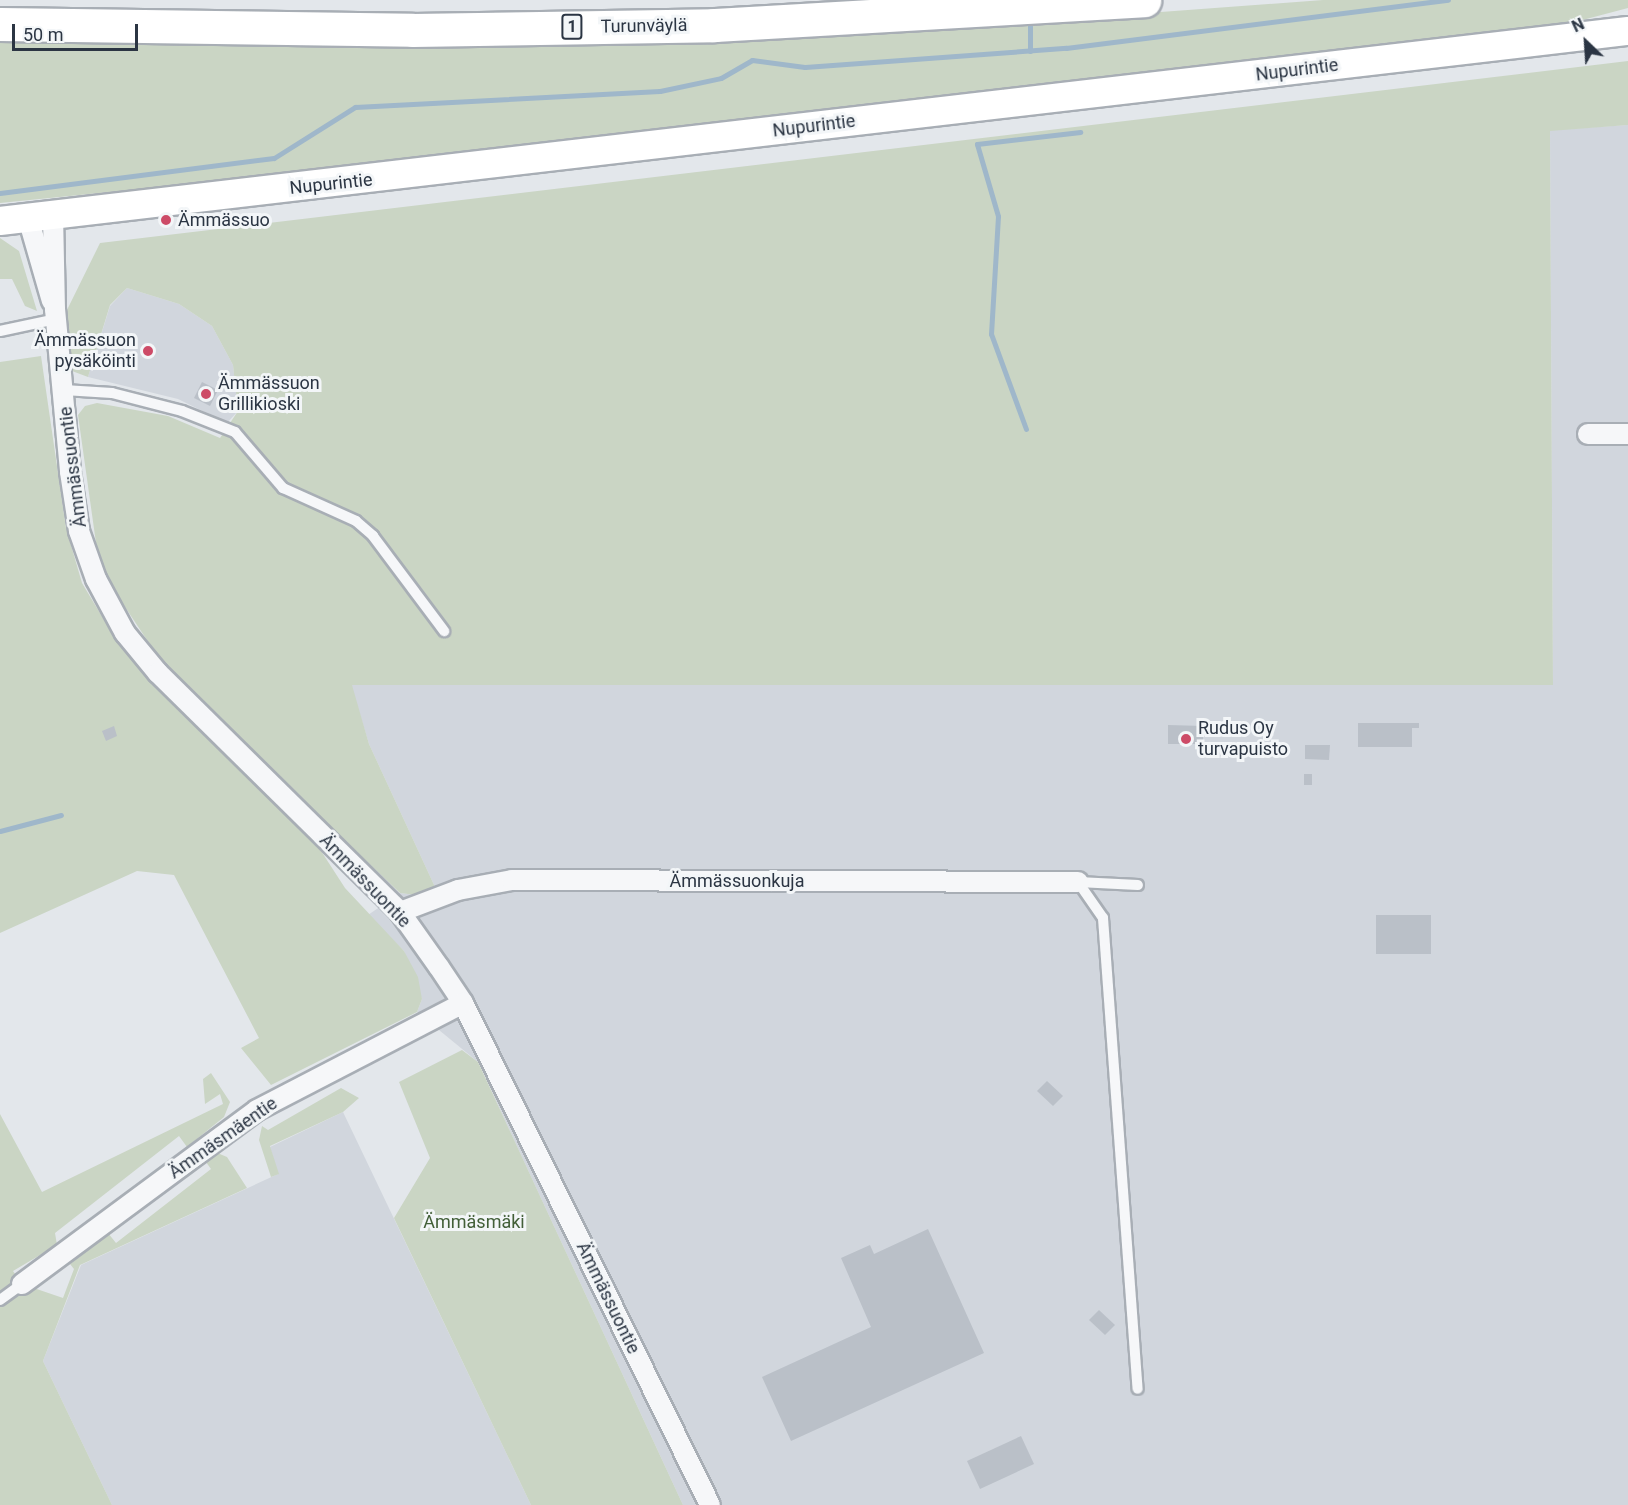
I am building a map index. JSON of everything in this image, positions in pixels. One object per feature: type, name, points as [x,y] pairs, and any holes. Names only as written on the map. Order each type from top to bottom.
[{"type":"highway","name":"Turunväylä","points":[[0,24],[365,30],[714,25],[1144,0]]},
{"type":"main road","name":"Nupurintie","points":[[0,222],[1628,31]]},
{"type":"street","name":"Ämmässuontie","points":[[41,217],[56,314],[80,531],[96,579],[125,633],[158,674],[400,912],[462,1003],[710,1505]]},
{"type":"street","points":[[1588,434],[1628,434]]},
{"type":"street","name":"Ämmässuonkuja","points":[[400,912],[458,890],[512,880],[1078,882]]},
{"type":"street","name":"Ämmäsmäentie","points":[[22,1284],[257,1110],[462,1003]]},
{"type":"lane","points":[[0,331],[56,314]]},
{"type":"lane","points":[[64,390],[112,393],[182,411],[235,432],[283,488],[356,521],[373,536],[444,631]]},
{"type":"lane","points":[[1078,882],[1138,885]]},
{"type":"lane","points":[[1078,882],[1102,918],[1138,1389]]},
{"type":"lane","name":"Ämmäsmäentie","points":[[0,1300],[22,1284]]},
{"type":"shaded area","points":[[1628,125],[1628,1505],[683,1505],[478,1062],[417,1012],[422,999],[404,951],[368,915],[400,893],[416,895],[435,887],[369,744],[351,685],[1553,685],[1550,130]]},
{"type":"shaded area","name":"Ämmässuon pysäköinti","points":[[127,288],[179,304],[212,326],[233,365],[238,411],[227,423],[178,399],[88,377],[110,306]]},
{"type":"shaded area","points":[[343,1112],[531,1505],[112,1505],[43,1361],[81,1265],[278,1174],[270,1147]]},
{"type":"green space","points":[[1323,0],[1628,0],[1628,8],[1556,27],[399,163],[0,203],[0,38],[361,48],[617,44],[879,33]]},
{"type":"green space","points":[[1628,61],[1628,125],[1550,131],[1553,685],[352,685],[369,744],[435,887],[416,895],[400,893],[209,712],[155,652],[113,589],[97,550],[78,415],[85,406],[97,403],[168,416],[220,438],[238,411],[233,365],[212,326],[179,304],[127,288],[110,305],[88,377],[72,371],[66,312],[100,243]]},
{"type":"green space","points":[[0,238],[19,251],[37,311],[25,306],[12,279],[0,279]]},
{"type":"green space","points":[[41,356],[66,528],[82,583],[119,645],[312,837],[345,888],[404,951],[418,977],[422,999],[417,1012],[271,1085],[241,1048],[259,1038],[174,875],[137,871],[0,933],[0,362]]},
{"type":"green space","name":"Ämmäsmäki","points":[[462,1050],[478,1062],[683,1505],[531,1505],[394,1218],[430,1158],[399,1082]]},
{"type":"green space","points":[[211,1073],[230,1102],[224,1117],[187,1147],[179,1136],[55,1233],[57,1245],[13,1271],[22,1284],[63,1298],[74,1269],[70,1264],[108,1233],[116,1243],[211,1169],[203,1158],[215,1152],[227,1157],[247,1188],[80,1265],[43,1361],[112,1505],[0,1505],[0,1114],[42,1192],[223,1104],[220,1094],[205,1104],[203,1079]]},
{"type":"green space","points":[[341,1088],[359,1098],[343,1112],[270,1146],[279,1174],[271,1177],[259,1140],[262,1126],[268,1130]]},
{"type":"building","name":"Ämmässuon Grillikioski","points":[[202,382],[218,390],[210,406],[194,398]]},
{"type":"building","points":[[1358,723],[1419,723],[1419,728],[1412,728],[1412,747],[1358,747]]},
{"type":"building","points":[[1168,725],[1203,726],[1203,744],[1168,744]]},
{"type":"building","points":[[114,726],[117,736],[106,741],[102,731]]},
{"type":"building","points":[[1305,745],[1330,745],[1329,760],[1305,759]]},
{"type":"building","points":[[1304,774],[1312,774],[1312,785],[1304,785]]},
{"type":"building","points":[[1376,915],[1431,915],[1431,954],[1376,954]]},
{"type":"building","points":[[1047,1081],[1063,1096],[1053,1106],[1037,1091]]},
{"type":"building","points":[[928,1229],[984,1353],[791,1441],[762,1377],[871,1327],[841,1258],[870,1245],[874,1254]]},
{"type":"building","points":[[1099,1310],[1115,1325],[1105,1335],[1089,1320]]},
{"type":"building","points":[[1021,1436],[1034,1464],[980,1489],[967,1461]]},
{"type":"waterway","points":[[0,193],[274,158],[355,107],[660,91],[721,78],[752,60],[805,67],[1066,48],[1448,0]]},
{"type":"waterway","points":[[1030,26],[1030,51]]},
{"type":"waterway","points":[[1026,429],[991,334],[998,216],[977,144],[1080,132]]},
{"type":"waterway","points":[[0,831],[61,815]]},
{"type":"place","name":"Ämmässuo","points":[[166,220]]},
{"type":"place","name":"Ämmässuon pysäköinti","points":[[148,351]]},
{"type":"place","name":"Ämmässuon Grillikioski","points":[[206,394]]},
{"type":"place","name":"Rudus Oy turvapuisto","points":[[1186,739]]}]
